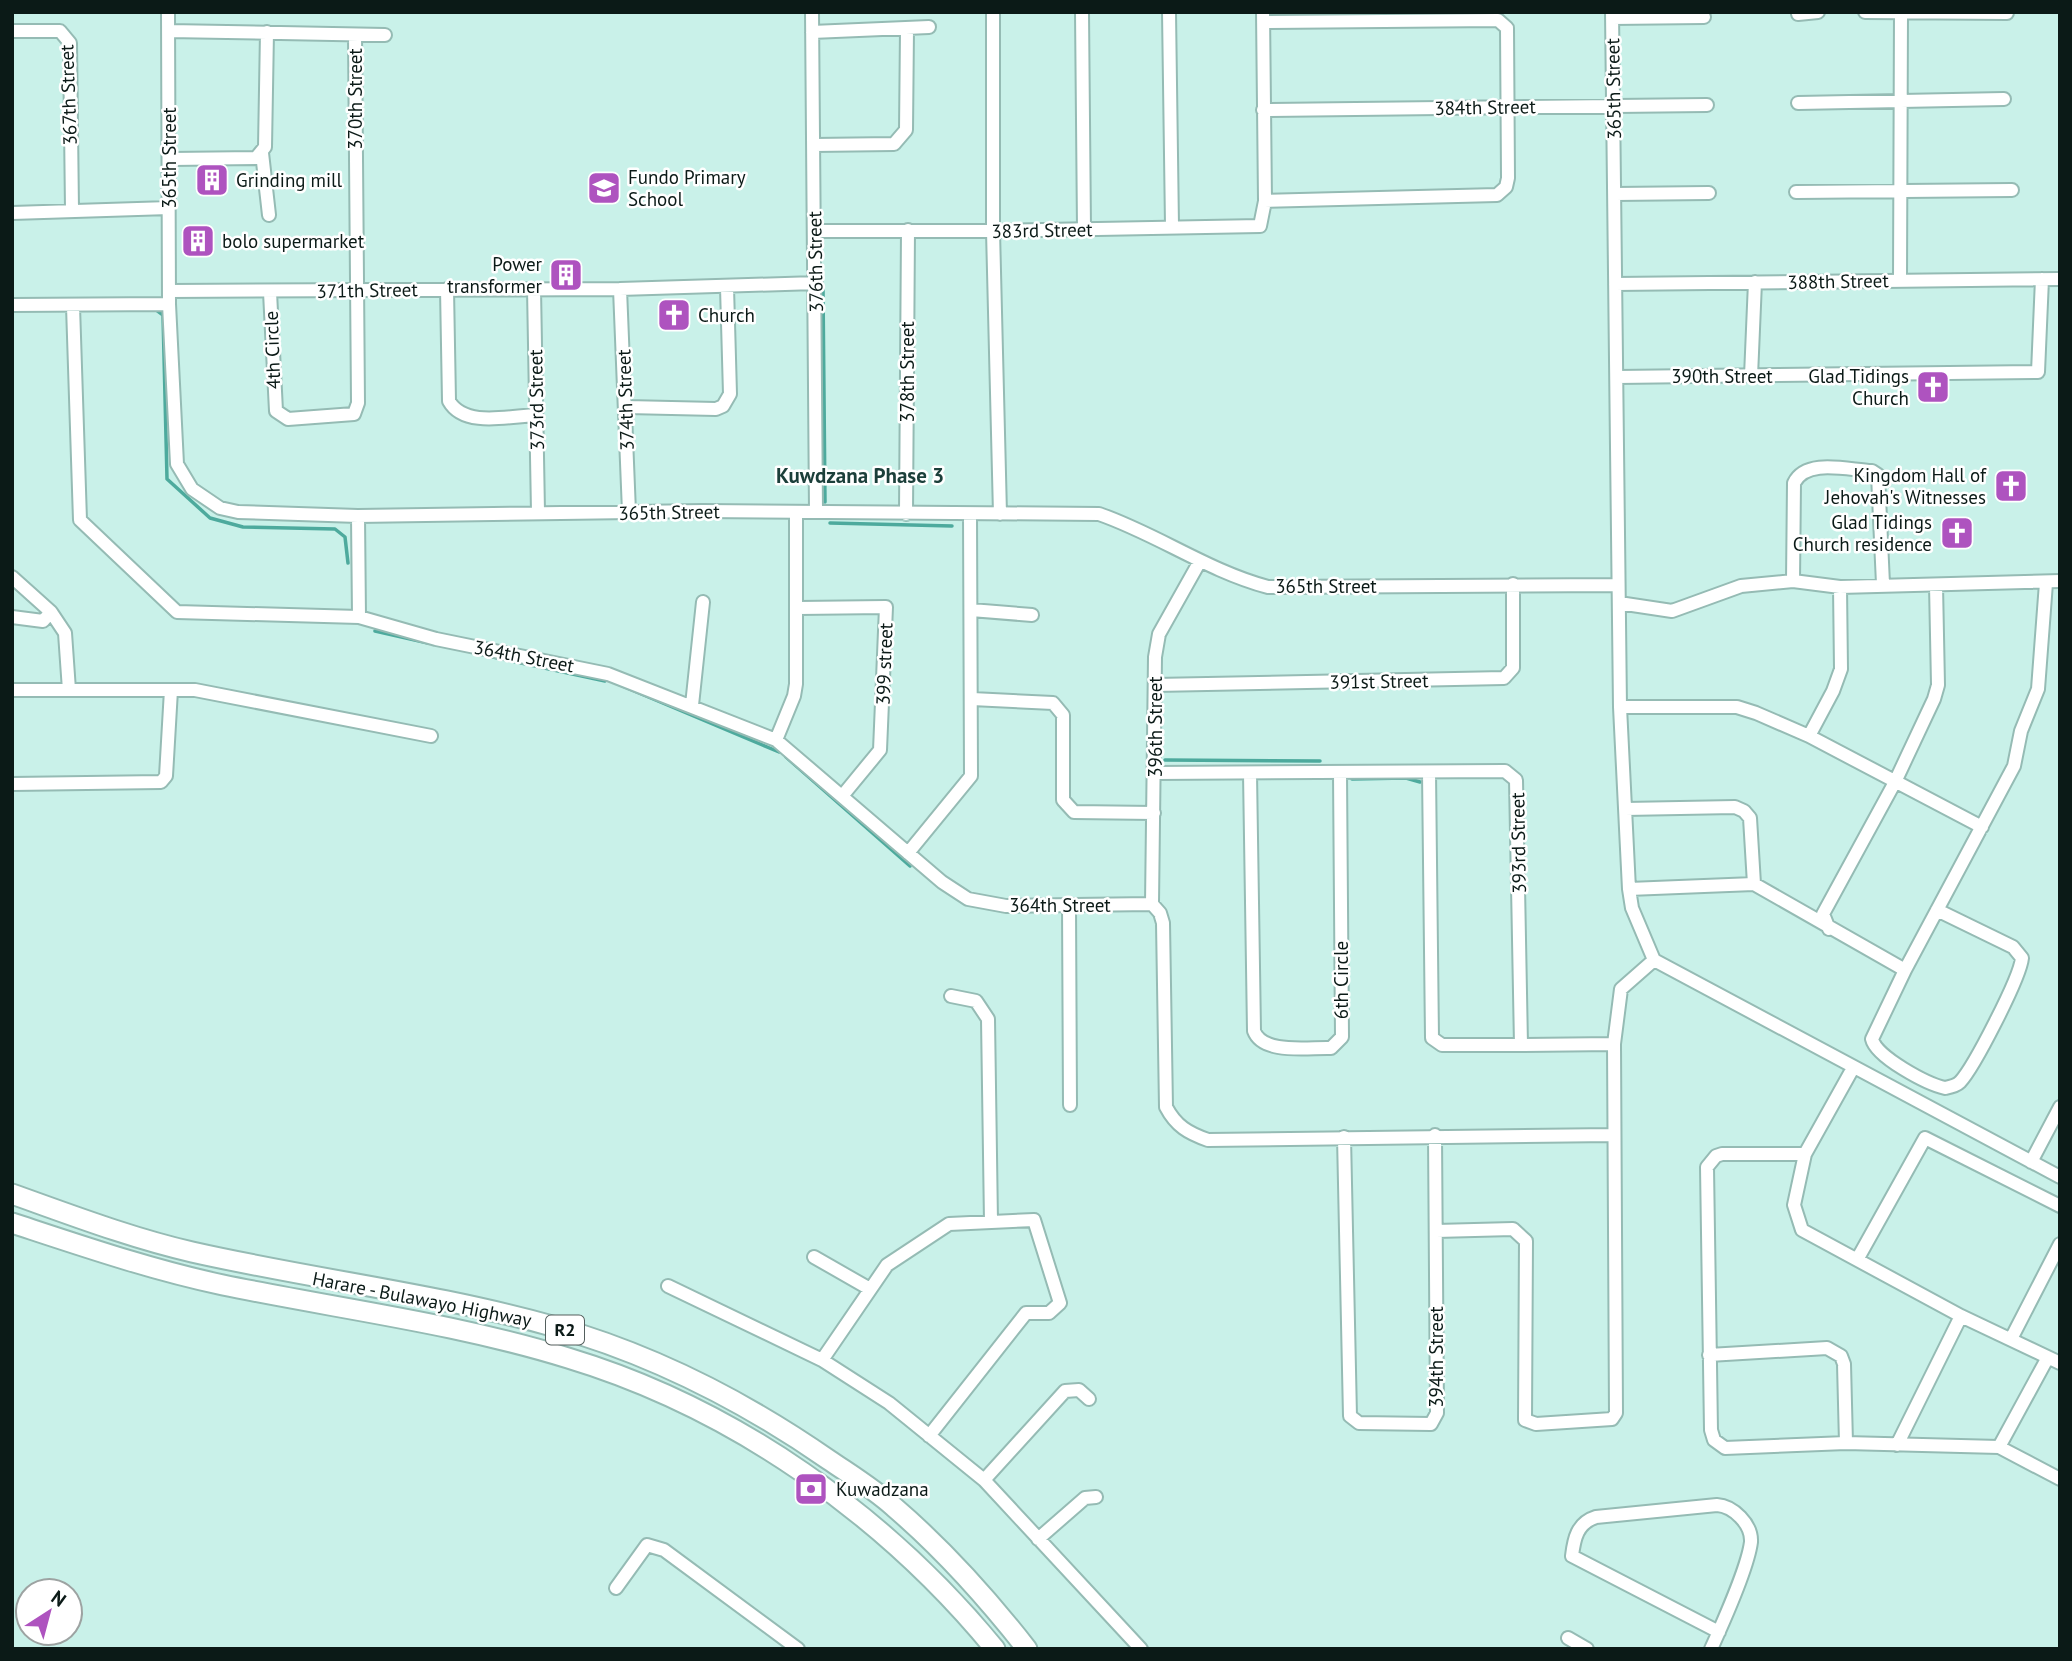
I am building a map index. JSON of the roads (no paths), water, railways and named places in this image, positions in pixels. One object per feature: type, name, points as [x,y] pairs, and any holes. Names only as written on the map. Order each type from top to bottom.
[{"type":"highway","name":"Harare - Bulawayo Highway","points":[[12,1194],[165,1245],[509,1315],[595,1339],[708,1385],[775,1425],[893,1506],[965,1576],[1027,1649]]},
{"type":"highway","name":"Harare - Bulawayo Highway","points":[[12,1223],[161,1271],[506,1340],[591,1365],[648,1388],[693,1408],[774,1454],[847,1504],[930,1577],[995,1649]]},
{"type":"street","name":"365th Street","points":[[168,12],[171,159],[169,297],[177,464],[192,489],[220,508],[238,513],[358,516],[538,512],[1099,514],[1130,525],[1200,561],[1268,587],[1618,585]]},
{"type":"street","name":"376th Street","points":[[812,12],[816,512]]},
{"type":"street","points":[[993,12],[993,231],[1000,514]]},
{"type":"street","points":[[1082,12],[1084,229]]},
{"type":"street","points":[[1169,12],[1172,226]]},
{"type":"street","points":[[1798,14],[1818,12]]},
{"type":"street","points":[[1865,12],[2007,13]]},
{"type":"street","points":[[1900,280],[1901,13]]},
{"type":"street","name":"365th Street","points":[[1612,15],[1620,707],[1629,889],[1632,908],[1654,960]]},
{"type":"street","points":[[1612,15],[1704,17]]},
{"type":"street","points":[[1263,17],[1502,21],[1507,28],[1506,187],[1497,195],[1265,201],[1263,17]]},
{"type":"street","points":[[812,32],[929,27]]},
{"type":"street","points":[[814,145],[894,144],[903,137],[906,130],[907,30]]},
{"type":"street","name":"367th Street","points":[[12,31],[60,31],[71,43],[72,210]]},
{"type":"street","points":[[169,31],[385,35]]},
{"type":"street","points":[[171,159],[256,158],[262,153],[265,147],[267,32]]},
{"type":"street","name":"370th Street","points":[[355,35],[355,290]]},
{"type":"street","points":[[1798,103],[2004,99]]},
{"type":"street","name":"384th Street","points":[[1264,110],[1707,105]]},
{"type":"street","points":[[262,153],[269,215]]},
{"type":"street","points":[[1796,192],[2012,190]]},
{"type":"street","points":[[1615,194],[1709,193]]},
{"type":"street","name":"383rd Street","points":[[815,231],[1256,227],[1263,218],[1265,201]]},
{"type":"street","points":[[12,212],[169,208]]},
{"type":"street","name":"378th Street","points":[[906,514],[908,230]]},
{"type":"street","name":"390th Street","points":[[1616,377],[2038,372],[2042,279]]},
{"type":"street","name":"388th Street","points":[[1615,284],[2060,279]]},
{"type":"street","points":[[1751,376],[1755,282]]},
{"type":"street","name":"371th Street","points":[[12,305],[73,306],[169,297],[270,292],[620,289],[816,283]]},
{"type":"street","points":[[627,407],[716,409],[723,405],[730,394],[727,287]]},
{"type":"street","points":[[447,289],[449,401],[454,410],[469,417],[536,415]]},
{"type":"street","name":"373rd Street","points":[[534,289],[538,512]]},
{"type":"street","name":"374th Street","points":[[620,289],[627,407],[629,512]]},
{"type":"street","name":"4th Circle","points":[[270,292],[274,400],[276,411],[288,419],[348,417],[357,410],[355,290]]},
{"type":"street","name":"364th Street","points":[[73,306],[78,512],[85,527],[177,612],[359,617],[436,639],[600,672],[692,705],[776,740],[908,853],[968,899],[1006,906],[1152,904]]},
{"type":"street","points":[[1793,581],[1794,483],[1797,477],[1810,468],[1872,471],[1878,475],[1883,584]]},
{"type":"street","points":[[776,740],[794,696],[796,512]]},
{"type":"street","points":[[908,853],[969,781],[972,699],[970,514]]},
{"type":"street","points":[[358,516],[359,617]]},
{"type":"street","name":"396th Street","points":[[1152,904],[1155,657],[1159,634],[1200,561]]},
{"type":"street","points":[[12,577],[51,612],[65,633],[69,690]]},
{"type":"street","points":[[1619,603],[1672,611],[1741,586],[1793,581],[1840,587],[2060,581]]},
{"type":"street","points":[[1937,910],[2013,947],[2022,958],[2021,971],[2008,999],[1961,1081],[1950,1087],[1939,1086],[1884,1057],[1873,1045],[1872,1039],[1905,970],[1937,910],[1982,827],[2014,766],[2021,731],[2038,689],[2046,583]]},
{"type":"street","name":"391st Street","points":[[1155,685],[1504,678],[1513,668],[1513,584]]},
{"type":"street","points":[[1829,929],[1823,914],[1895,782],[1934,699],[1938,685],[1936,585]]},
{"type":"street","points":[[1809,736],[1833,691],[1841,669],[1840,587]]},
{"type":"street","points":[[692,705],[703,601]]},
{"type":"street","name":"399 street","points":[[797,608],[886,607],[880,750],[843,795]]},
{"type":"street","points":[[971,610],[1032,615]]},
{"type":"street","points":[[12,617],[43,621],[51,612]]},
{"type":"street","points":[[12,690],[195,690],[430,736]]},
{"type":"street","points":[[12,784],[161,782],[166,776],[171,690]]},
{"type":"street","points":[[972,699],[1053,704],[1059,708],[1063,715],[1063,800],[1074,812],[1154,813]]},
{"type":"street","points":[[1620,707],[1737,707],[1809,736],[1982,827]]},
{"type":"street","name":"393rd Street","points":[[1154,773],[1506,771],[1518,784],[1521,1045]]},
{"type":"street","points":[[1429,772],[1432,1038],[1442,1045],[1614,1044]]},
{"type":"street","name":"6th Circle","points":[[1251,773],[1254,1031],[1258,1041],[1268,1046],[1331,1048],[1342,1037],[1340,773]]},
{"type":"street","points":[[1625,809],[1735,807],[1744,811],[1750,818],[1754,884]]},
{"type":"street","points":[[1629,889],[1754,884],[1905,970]]},
{"type":"street","points":[[1152,904],[1160,913],[1163,923],[1166,1107],[1178,1126],[1208,1140],[1435,1135],[1612,1135]]},
{"type":"street","points":[[1069,905],[1070,1105]]},
{"type":"street","points":[[1436,1231],[1513,1229],[1526,1241],[1525,1420],[1536,1424],[1612,1419],[1616,1413],[1612,1135],[1614,1044],[1621,989],[1627,980],[1654,960],[2060,1177]]},
{"type":"street","points":[[951,996],[976,1001],[988,1019],[991,1222]]},
{"type":"street","points":[[1853,1068],[1805,1154],[1794,1205],[1802,1230],[2053,1361],[1999,1447]]},
{"type":"street","points":[[2031,1162],[2060,1107]]},
{"type":"street","name":"394th Street","points":[[1345,1137],[1350,1416],[1353,1421],[1431,1424],[1435,1420],[1435,1135]]},
{"type":"street","points":[[1858,1258],[1925,1138],[2060,1206]]},
{"type":"street","points":[[1805,1154],[1722,1154],[1716,1156],[1707,1167],[1711,1430],[1719,1445],[1725,1448],[1846,1443],[1999,1447],[2060,1479]]},
{"type":"street","points":[[822,1360],[887,1265],[949,1224],[1034,1220],[1060,1303],[1049,1313],[1026,1313],[929,1436]]},
{"type":"street","points":[[2011,1339],[2060,1244]]},
{"type":"street","points":[[814,1257],[870,1290]]},
{"type":"street","points":[[668,1286],[822,1360],[889,1403],[984,1480],[1142,1649]]},
{"type":"street","points":[[1897,1446],[1961,1315]]},
{"type":"street","points":[[1709,1355],[1827,1348],[1835,1350],[1844,1364],[1846,1443]]},
{"type":"street","points":[[984,1480],[1065,1391],[1079,1390],[1089,1399]]},
{"type":"street","points":[[1038,1538],[1085,1498],[1096,1497]]},
{"type":"street","points":[[1711,1649],[1718,1632],[1751,1541],[1744,1522],[1731,1509],[1717,1505],[1595,1517],[1584,1523],[1575,1535],[1572,1556],[1718,1632]]},
{"type":"street","points":[[616,1588],[647,1545],[663,1550],[799,1649]]},
{"type":"street","points":[[1568,1638],[1587,1649]]},
{"type":"waterway","points":[[823,288],[825,502]]},
{"type":"waterway","points":[[155,309],[163,315],[167,479],[210,518],[243,527],[335,529],[345,537],[348,563]]},
{"type":"waterway","points":[[830,523],[952,526]]},
{"type":"waterway","points":[[375,631],[428,643]]},
{"type":"waterway","points":[[493,657],[605,681]]},
{"type":"waterway","points":[[620,685],[779,752]]},
{"type":"waterway","points":[[786,757],[910,866]]},
{"type":"waterway","points":[[1165,760],[1320,761]]},
{"type":"waterway","points":[[1352,779],[1406,778],[1420,782]]},
{"type":"place","name":"Grinding mill","points":[[212,180]]},
{"type":"place","name":"Fundo Primary School","points":[[604,188]]},
{"type":"place","name":"bolo supermarket","points":[[198,241]]},
{"type":"place","name":"Power transformer","points":[[566,275]]},
{"type":"place","name":"Church","points":[[674,315]]},
{"type":"place","name":"Glad Tidings Church","points":[[1933,387]]},
{"type":"place","name":"Kingdom Hall of Jehovah's Witnesses","points":[[2011,486]]},
{"type":"place","name":"Glad Tidings Church residence","points":[[1957,533]]},
{"type":"place","name":"Kuwadzana","points":[[811,1489]]},
{"type":"district","name":"Kuwdzana Phase 3","points":[[860,476]]}]
